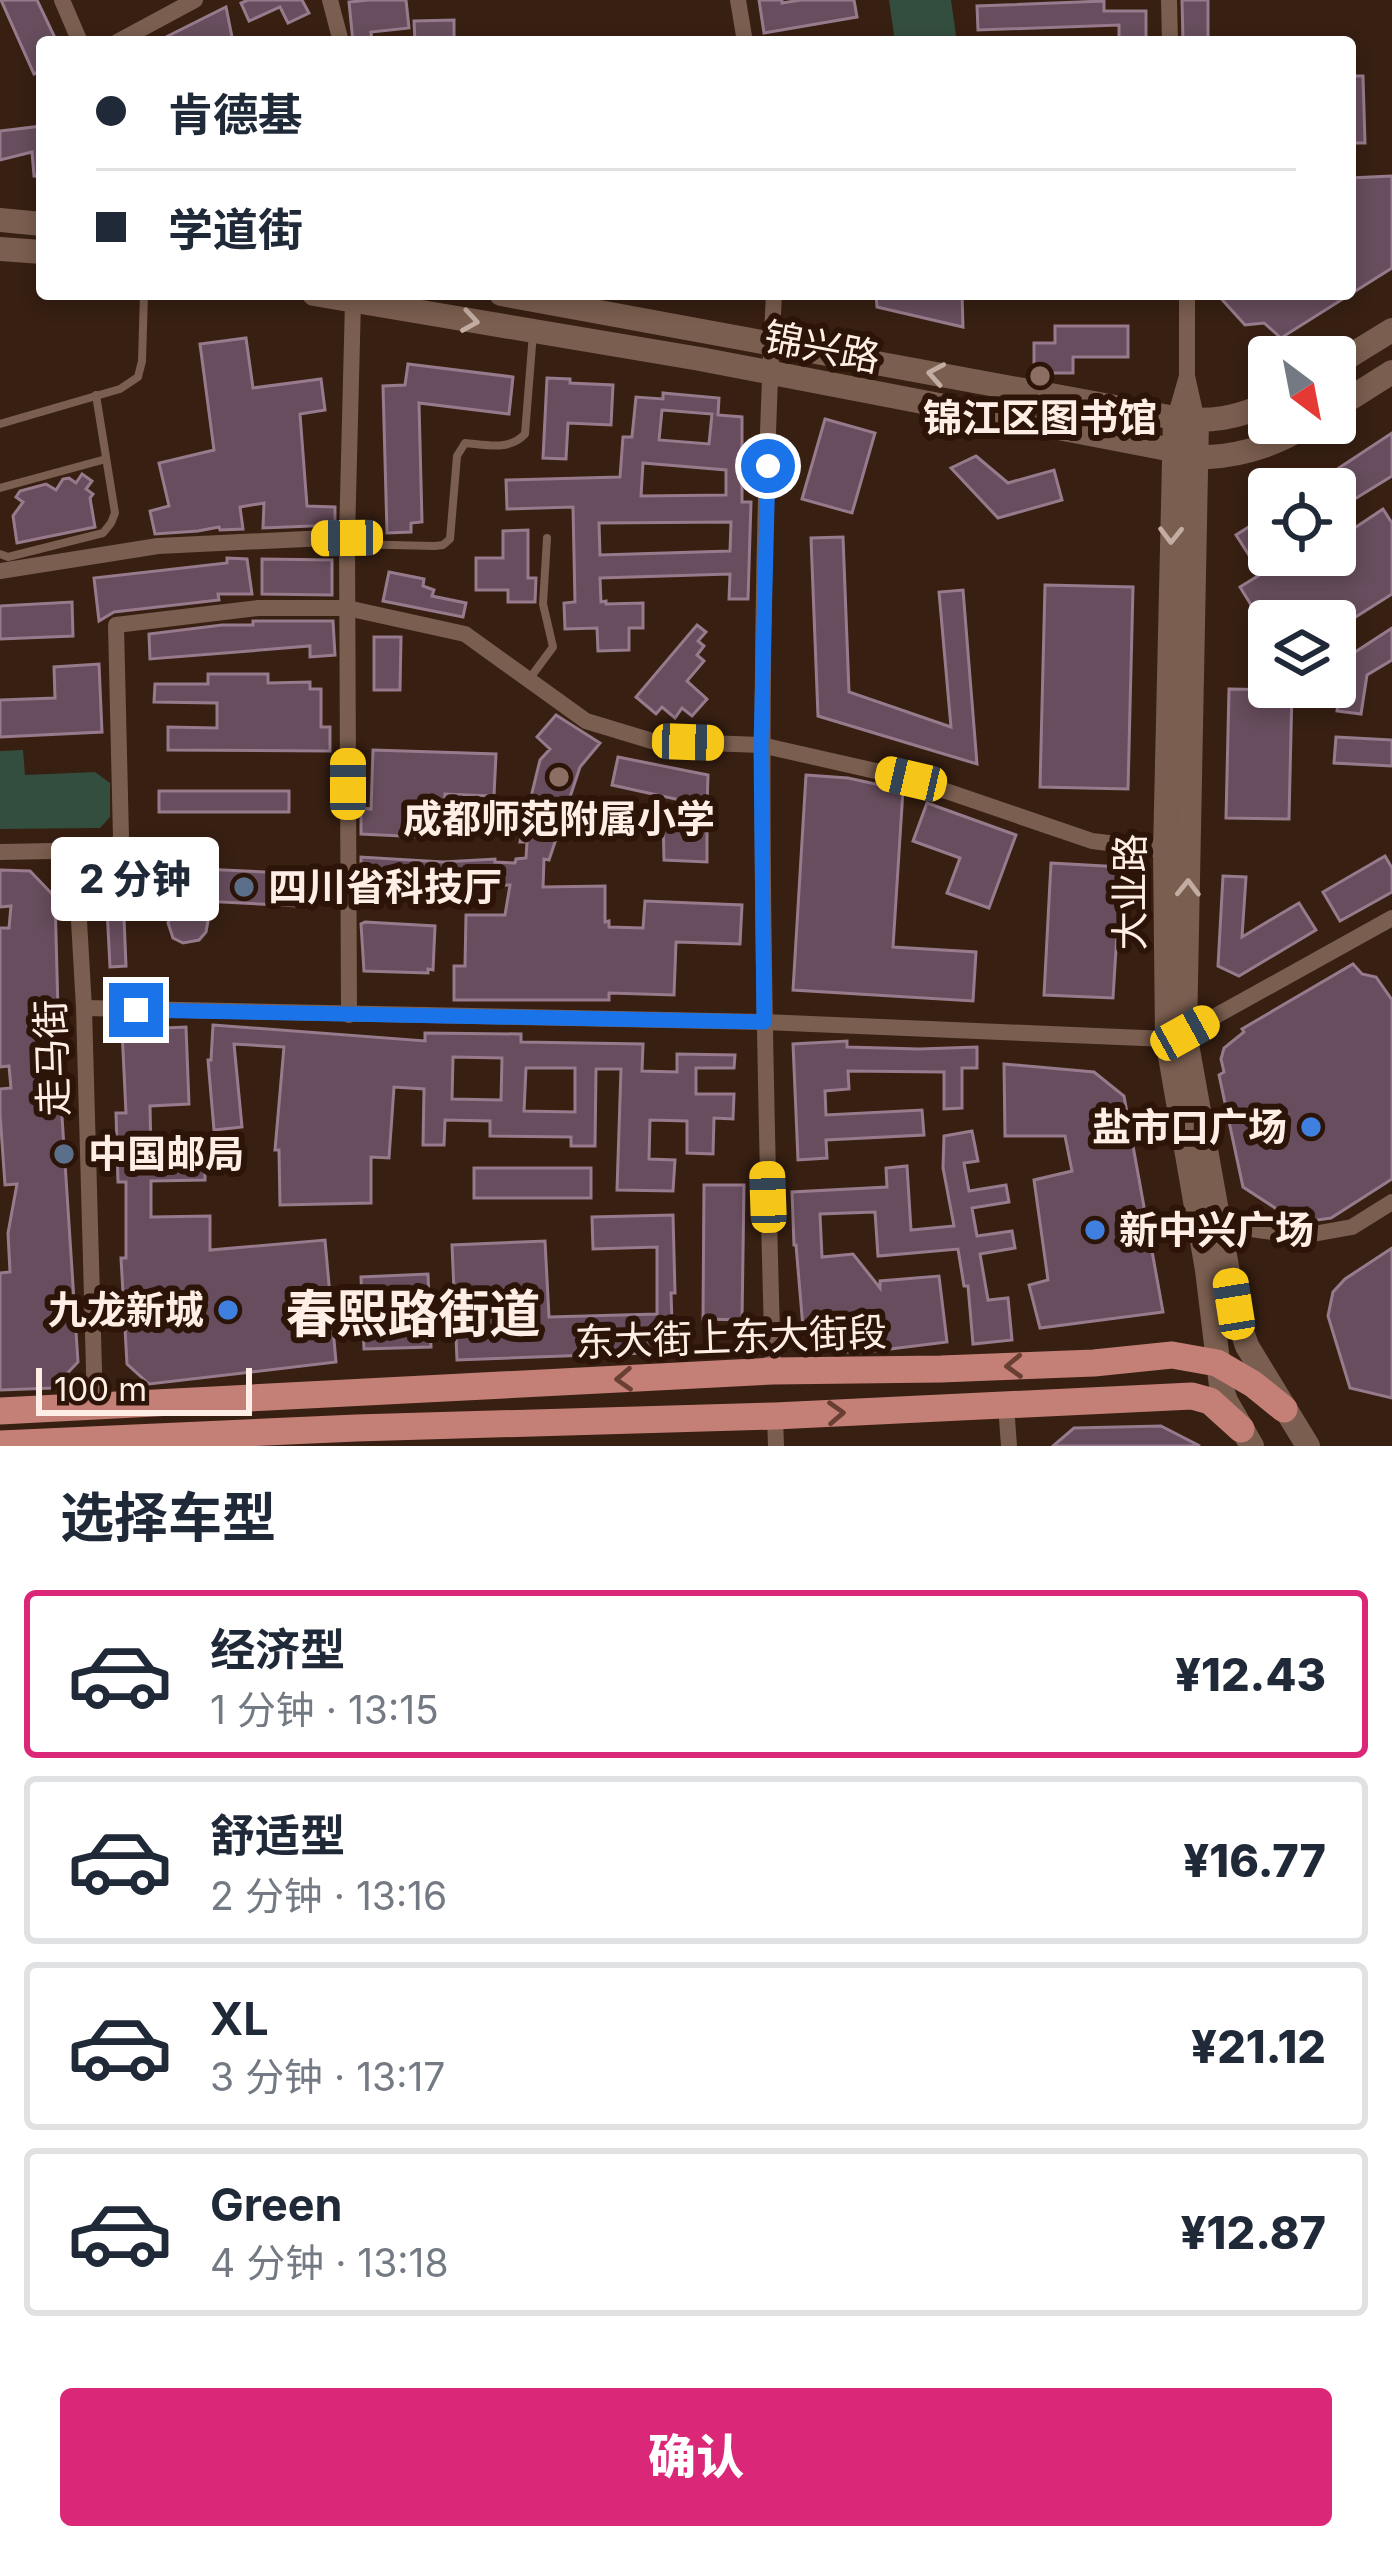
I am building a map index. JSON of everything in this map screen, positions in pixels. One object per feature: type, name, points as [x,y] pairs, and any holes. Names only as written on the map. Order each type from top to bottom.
[{"type":"main road","points":[[0,220],[36,223]]},
{"type":"main road","points":[[0,248],[36,251]]},
{"type":"main road","name":"锦兴路","points":[[347,300],[770,373],[1209,457],[1273,444]]},
{"type":"main road","name":"锦兴路","points":[[534,300],[1186,420]]},
{"type":"main road","points":[[1356,352],[1392,330]]},
{"type":"main road","points":[[1356,395],[1392,372]]},
{"type":"main road","points":[[1186,420],[1233,418],[1248,412]]},
{"type":"main road","name":"大业路","points":[[1186,420],[1166,850],[1176,1036],[1217,1363],[1226,1401],[1246,1438]]},
{"type":"main road","name":"大业路","points":[[1184,453],[1176,1036],[1246,1346],[1308,1446]]},
{"type":"main road","name":"东大街上东大街段","points":[[0,1411],[773,1371],[1094,1363],[1172,1355],[1217,1363],[1284,1409]]},
{"type":"main road","points":[[1094,1363],[1108,1377],[1108,1390],[1095,1400]]},
{"type":"main road","name":"东大街上东大街段","points":[[0,1444],[491,1436],[775,1416],[1192,1396],[1210,1401],[1246,1438]]},
{"type":"street","points":[[62,0],[77,36]]},
{"type":"street","points":[[128,36],[195,0]]},
{"type":"street","points":[[330,0],[339,36]]},
{"type":"street","points":[[738,0],[745,36]]},
{"type":"street","points":[[1169,0],[1170,36]]},
{"type":"street","points":[[773,1371],[761,745],[774,300]]},
{"type":"street","points":[[1186,420],[1187,300]]},
{"type":"street","points":[[349,1015],[347,541],[353,301]]},
{"type":"street","points":[[0,571],[158,546],[347,541]]},
{"type":"street","points":[[0,852],[104,850],[118,844],[116,625],[258,608],[347,608],[465,634],[586,721],[652,741],[761,745],[911,779],[1092,841],[1166,850]]},
{"type":"street","name":"走马街","points":[[75,851],[95,1406]]},
{"type":"street","points":[[84,1008],[1176,1036],[1392,917]]},
{"type":"street","points":[[1220,1225],[1301,1236],[1352,1227],[1392,1202]]},
{"type":"street","points":[[1006,1406],[1009,1446]]},
{"type":"street","points":[[775,1416],[776,1446]]},
{"type":"lane","points":[[0,424],[120,389],[138,377],[144,300]]},
{"type":"lane","points":[[347,541],[435,546],[449,539],[460,448],[465,443],[507,446],[525,434],[533,332]]},
{"type":"lane","points":[[0,554],[103,533],[115,513],[96,395]]},
{"type":"lane","points":[[0,488],[106,459]]},
{"type":"lane","points":[[529,679],[553,647],[543,604],[547,538]]},
{"type":"green space","points":[[889,0],[951,0],[956,36],[894,36]]},
{"type":"green space","points":[[23,750],[25,775],[95,772],[110,783],[110,817],[100,828],[0,829],[0,751]]},
{"type":"building","points":[[1,0],[37,0],[54,36],[36,36],[34,74]]},
{"type":"building","points":[[302,0],[309,13],[288,23],[280,7],[249,21],[241,3]]},
{"type":"building","points":[[406,0],[409,28],[352,36],[349,2]]},
{"type":"building","points":[[759,0],[854,0],[857,17],[764,33]]},
{"type":"building","points":[[1182,0],[1208,0],[1208,36],[1183,36]]},
{"type":"building","points":[[1104,1],[1104,11],[1146,11],[1146,36],[1119,36],[1119,25],[978,30],[977,6]]},
{"type":"building","points":[[226,7],[232,36],[168,36]]},
{"type":"building","points":[[454,20],[454,36],[415,36],[414,21]]},
{"type":"building","points":[[1356,76],[1363,76],[1365,143],[1356,143]]},
{"type":"building","points":[[36,127],[36,176],[32,152],[0,160],[0,131]]},
{"type":"building","points":[[1392,176],[1392,268],[1356,291],[1356,178]]},
{"type":"building","points":[[876,300],[962,300],[963,327],[877,307]]},
{"type":"building","points":[[1222,300],[1341,300],[1284,336],[1264,323],[1245,325]]},
{"type":"building","points":[[1055,326],[1128,326],[1128,357],[1073,357],[1073,373],[1034,373],[1034,343],[1055,343]]},
{"type":"building","points":[[246,338],[253,388],[321,379],[325,410],[300,414],[307,506],[335,507],[335,525],[263,528],[264,503],[240,507],[243,529],[155,534],[150,511],[169,506],[159,463],[214,450],[200,344]]},
{"type":"building","points":[[408,364],[513,377],[509,414],[419,403],[422,522],[411,523],[411,532],[387,533],[383,386],[405,385]]},
{"type":"building","points":[[547,378],[613,385],[611,425],[568,423],[566,459],[543,458]]},
{"type":"building","points":[[663,393],[719,398],[718,415],[742,417],[742,502],[751,502],[748,599],[729,599],[730,574],[600,578],[601,602],[643,603],[643,628],[629,628],[629,650],[598,651],[597,628],[565,629],[564,603],[575,602],[573,507],[507,509],[506,480],[620,477],[623,437],[632,437],[636,397],[663,399]],"holes":[[[662,410],[712,414],[709,444],[659,440]],[[643,463],[726,470],[726,495],[641,496]],[[731,522],[730,551],[600,555],[599,523]]]},
{"type":"building","points":[[825,419],[875,433],[852,513],[802,499]]},
{"type":"building","points":[[1392,433],[1392,476],[1356,498],[1356,468],[1339,468]]},
{"type":"building","points":[[976,456],[1008,483],[1054,470],[1062,500],[998,518],[951,468]]},
{"type":"building","points":[[82,474],[92,481],[86,489],[93,494],[95,527],[17,543],[13,516],[23,502],[16,497],[20,491],[46,484],[56,490],[63,479],[76,483]]},
{"type":"building","points":[[1383,509],[1392,523],[1392,594],[1356,617],[1356,600],[1248,600],[1240,587],[1258,576],[1356,576],[1356,527]]},
{"type":"building","points":[[1248,527],[1248,554],[1236,535]]},
{"type":"building","points":[[528,530],[528,578],[536,578],[535,602],[508,602],[508,590],[476,590],[476,558],[503,558],[503,531]]},
{"type":"building","points":[[843,537],[849,692],[951,727],[939,592],[963,590],[977,764],[818,716],[811,538]]},
{"type":"building","points":[[227,558],[247,559],[252,594],[218,594],[219,600],[114,612],[99,621],[94,578],[227,563]]},
{"type":"building","points":[[262,559],[332,560],[332,595],[262,594]]},
{"type":"building","points":[[389,572],[424,579],[423,586],[434,590],[432,596],[466,603],[463,617],[383,601]]},
{"type":"building","points":[[1045,585],[1133,587],[1128,789],[1040,787]]},
{"type":"building","points":[[72,602],[73,636],[0,639],[0,606]]},
{"type":"building","points":[[253,621],[333,621],[335,655],[310,657],[310,646],[150,659],[149,634],[253,625]]},
{"type":"building","points":[[697,625],[706,632],[698,641],[704,646],[697,655],[704,661],[687,681],[707,699],[692,716],[682,708],[675,718],[662,707],[656,714],[636,697]]},
{"type":"building","points":[[1392,628],[1392,660],[1367,675],[1361,714],[1337,711],[1356,708],[1356,651]]},
{"type":"building","points":[[374,637],[401,637],[400,690],[374,690]]},
{"type":"building","points":[[99,664],[102,732],[0,737],[0,700],[55,698],[54,667]]},
{"type":"building","points":[[208,674],[268,674],[268,683],[310,682],[310,689],[321,689],[321,727],[330,727],[330,751],[168,750],[168,727],[217,728],[217,703],[154,702],[155,684],[208,684]]},
{"type":"building","points":[[1229,689],[1248,689],[1248,708],[1292,708],[1289,819],[1226,818]]},
{"type":"building","points":[[556,715],[600,743],[580,767],[549,860],[544,859],[543,887],[605,886],[609,927],[643,928],[645,901],[742,905],[740,944],[676,942],[674,995],[454,1000],[454,966],[465,966],[466,915],[505,915],[510,885],[361,882],[361,857],[515,863],[526,858],[527,842],[520,842],[540,760],[550,749],[537,737]]},
{"type":"building","points":[[1336,737],[1392,740],[1392,766],[1334,763]]},
{"type":"building","points":[[373,750],[496,754],[494,796],[445,794],[443,838],[361,834],[361,808],[371,809]]},
{"type":"building","points":[[618,757],[708,775],[707,806],[612,785]]},
{"type":"building","points":[[806,775],[903,790],[893,947],[976,952],[973,1001],[793,990]]},
{"type":"building","points":[[159,791],[289,791],[289,812],[159,812]]},
{"type":"building","points":[[927,803],[1016,835],[989,908],[947,893],[960,858],[913,841]]},
{"type":"building","points":[[663,817],[707,817],[707,862],[664,860]]},
{"type":"building","points":[[1385,856],[1392,868],[1392,892],[1340,921],[1323,892]]},
{"type":"building","points":[[1051,863],[1121,867],[1113,998],[1044,995]]},
{"type":"building","name":"四川省科技厅","points":[[181,868],[310,874],[309,902],[299,901],[298,906],[202,901],[206,932],[199,940],[183,943],[173,938],[168,923],[178,906]]},
{"type":"building","points":[[122,869],[126,966],[110,967],[105,870]]},
{"type":"building","points":[[0,870],[30,871],[55,897],[60,1086],[78,1362],[53,1388],[0,1390],[0,1273],[10,1272],[8,1233],[17,1184],[5,1185],[0,1114],[0,1089],[11,1088],[9,1066],[0,1067],[0,928],[9,928],[11,906],[0,907]]},
{"type":"building","points":[[1223,876],[1246,877],[1242,937],[1299,903],[1316,930],[1239,976],[1218,966]]},
{"type":"building","points":[[361,924],[435,926],[433,970],[364,971]]},
{"type":"building","name":"盐市口广场","points":[[1353,964],[1362,974],[1376,977],[1392,1000],[1392,1179],[1331,1218],[1303,1222],[1243,1187],[1219,1075],[1224,1072],[1221,1059],[1224,1048],[1242,1029]]},
{"type":"building","points":[[213,1025],[425,1041],[425,1033],[521,1034],[521,1042],[643,1044],[642,1071],[677,1072],[677,1054],[735,1055],[734,1068],[696,1068],[696,1094],[734,1094],[733,1119],[714,1118],[713,1154],[687,1153],[687,1121],[650,1120],[649,1159],[675,1160],[673,1191],[617,1190],[621,1069],[596,1069],[595,1146],[571,1146],[571,1137],[490,1136],[490,1121],[445,1120],[444,1145],[423,1145],[424,1089],[394,1087],[389,1158],[371,1157],[371,1203],[280,1205],[279,1150],[275,1150],[284,1047],[234,1044],[242,1127],[214,1130]],"holes":[[[453,1057],[502,1058],[501,1100],[452,1099]],[[526,1068],[575,1068],[575,1112],[524,1111]]]},
{"type":"building","name":"九龙新城","points":[[186,1027],[189,1104],[150,1106],[151,1155],[205,1153],[205,1180],[151,1181],[151,1217],[210,1216],[210,1250],[325,1240],[336,1362],[149,1384],[127,1364],[121,1258],[126,1258],[126,1182],[118,1182],[116,1113],[126,1113],[122,1030]]},
{"type":"building","points":[[847,1041],[847,1047],[977,1047],[977,1068],[962,1068],[962,1108],[944,1109],[944,1072],[848,1071],[849,1089],[825,1091],[826,1115],[922,1110],[924,1135],[826,1140],[827,1158],[798,1160],[793,1044]]},
{"type":"building","name":"新中兴广场","points":[[1004,1064],[1094,1072],[1124,1096],[1163,1312],[1040,1328],[1029,1285],[1048,1280],[1034,1180],[1072,1171],[1065,1136],[1005,1136]]},
{"type":"building","points":[[972,1131],[978,1161],[964,1163],[969,1191],[1006,1185],[1009,1202],[972,1208],[977,1236],[1012,1231],[1015,1248],[980,1254],[988,1300],[1008,1298],[1012,1340],[973,1344],[968,1286],[964,1286],[958,1249],[878,1256],[875,1212],[820,1214],[822,1257],[853,1254],[880,1288],[880,1281],[939,1276],[947,1342],[832,1352],[803,1328],[792,1192],[887,1187],[886,1168],[907,1166],[911,1230],[954,1226],[943,1168],[944,1136]]},
{"type":"building","points":[[474,1168],[591,1168],[591,1198],[474,1198]]},
{"type":"building","points":[[704,1185],[744,1185],[742,1320],[703,1319]]},
{"type":"building","points":[[673,1215],[673,1352],[457,1360],[452,1245],[545,1241],[549,1317],[657,1314],[657,1247],[593,1249],[592,1217]]},
{"type":"building","points":[[1392,1248],[1392,1398],[1350,1388],[1328,1316],[1333,1292],[1345,1279]]},
{"type":"building","points":[[428,1274],[431,1347],[364,1349],[361,1277]]},
{"type":"building","points":[[1161,1426],[1200,1446],[1053,1446],[1074,1428]]},
{"type":"place","name":"锦江区图书馆","points":[[1040,376]]},
{"type":"place","name":"成都师范附属小学","points":[[559,777]]},
{"type":"place","name":"四川省科技厅","points":[[244,887]]},
{"type":"place","name":"盐市口广场","points":[[1311,1127]]},
{"type":"place","name":"中国邮局","points":[[64,1154]]},
{"type":"place","name":"新中兴广场","points":[[1095,1230]]},
{"type":"place","name":"九龙新城","points":[[228,1310]]},
{"type":"district","name":"春熙路街道","points":[[413,1314]]},
{"type":"route","points":[[136,1010],[764,1022],[761,745],[768,466]]}]
